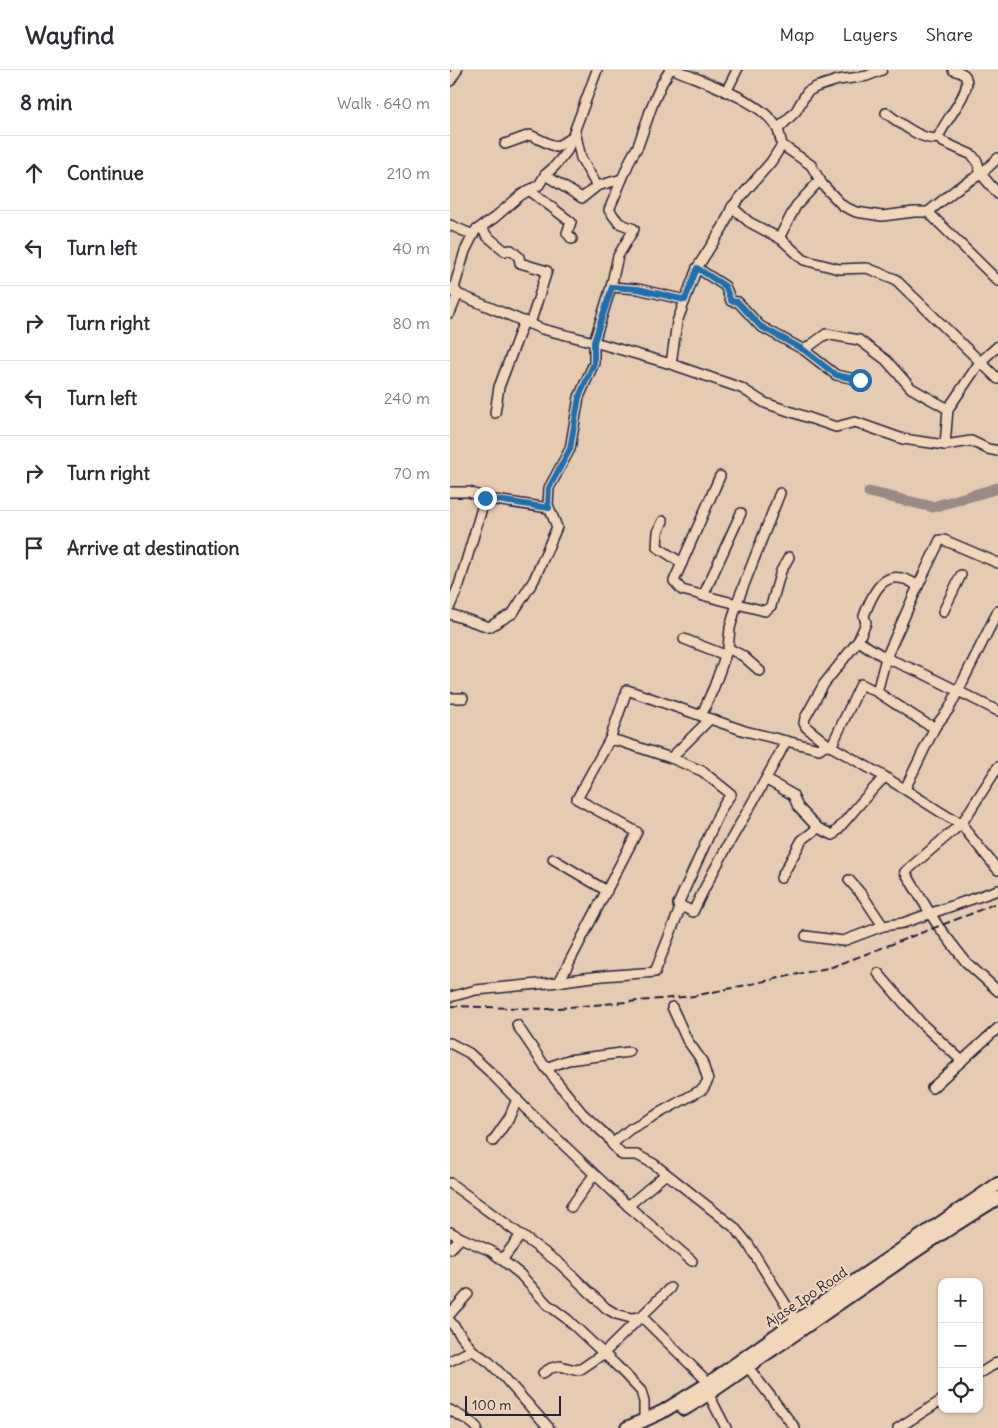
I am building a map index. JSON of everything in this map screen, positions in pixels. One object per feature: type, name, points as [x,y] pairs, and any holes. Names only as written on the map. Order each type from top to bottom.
[{"type":"highway","name":"Ajase Ipo Road","points":[[709,1389],[796,1321],[998,1184]]},
{"type":"highway","name":"Ajase Ipo Road","points":[[627,1428],[645,1424],[685,1398],[709,1389],[747,1366],[954,1224],[998,1198]]},
{"type":"street","points":[[450,81],[457,70]]},
{"type":"street","points":[[450,313],[454,288],[466,250],[473,235],[521,195],[539,185],[545,175],[567,151],[597,70]]},
{"type":"street","points":[[450,614],[489,627],[513,613],[534,580],[557,527],[548,505],[549,488],[570,449],[579,397],[594,363],[594,342],[612,287],[618,256],[634,229],[619,223],[608,210],[638,146],[656,96],[670,70]]},
{"type":"street","points":[[676,70],[759,108],[778,129],[782,145],[811,165],[820,180],[843,206],[856,212],[882,216],[928,212],[958,188],[981,174],[998,158]]},
{"type":"street","points":[[726,92],[737,70]]},
{"type":"street","points":[[778,129],[796,112],[808,92],[816,87],[838,80],[867,76],[882,70]]},
{"type":"street","points":[[886,113],[925,138],[933,140],[938,138],[945,122],[961,101],[967,84],[967,79],[963,74],[954,70]]},
{"type":"street","points":[[505,144],[530,135],[556,147],[574,135]]},
{"type":"street","points":[[574,135],[581,158],[598,186]]},
{"type":"street","points":[[938,138],[972,155],[977,161],[981,174],[998,194]]},
{"type":"street","points":[[671,364],[677,322],[681,316],[697,268],[723,226],[732,207],[771,162],[782,145]]},
{"type":"street","points":[[545,175],[582,198],[598,186],[622,179]]},
{"type":"street","points":[[779,238],[796,206],[820,180]]},
{"type":"street","points":[[529,190],[571,222],[567,233],[572,239]]},
{"type":"street","points":[[732,207],[749,222],[779,238],[804,260],[840,269],[867,268],[895,279],[998,379]]},
{"type":"street","points":[[928,212],[998,281]]},
{"type":"street","points":[[450,225],[473,235]]},
{"type":"street","points":[[481,227],[487,236],[505,252],[511,250],[519,257],[520,263],[548,272],[499,387],[495,413]]},
{"type":"street","points":[[697,268],[725,286],[731,301],[738,302],[760,326],[804,350],[836,375],[860,380]]},
{"type":"street","points":[[612,287],[638,289],[685,300]]},
{"type":"street","points":[[454,292],[542,329],[671,364],[741,388],[765,403],[836,427],[855,422],[903,439],[946,445],[971,441],[988,449],[998,451]]},
{"type":"street","points":[[804,350],[826,334],[859,340],[886,360],[911,388],[948,409]]},
{"type":"street","points":[[946,445],[948,409],[980,362],[998,346]]},
{"type":"street","points":[[720,476],[674,581],[682,590],[765,611],[771,606],[781,571],[789,557]]},
{"type":"street","points":[[450,492],[469,492],[485,498],[549,508]]},
{"type":"street","points":[[671,758],[705,718],[726,652],[737,604],[780,493]]},
{"type":"street","points":[[450,606],[460,585],[485,498]]},
{"type":"street","points":[[703,596],[741,513]]},
{"type":"street","points":[[664,520],[658,532],[657,547],[682,563]]},
{"type":"street","points":[[877,692],[886,658],[940,540],[998,563]]},
{"type":"street","points":[[943,612],[962,575]]},
{"type":"street","points":[[918,586],[910,581],[896,577],[883,581],[871,597],[864,616],[866,623],[858,641],[824,684],[804,723],[829,746],[885,777],[950,818],[962,823],[998,870]]},
{"type":"street","points":[[905,789],[935,727],[949,710],[998,611]]},
{"type":"street","points":[[684,639],[744,656],[760,671]]},
{"type":"street","points":[[858,641],[886,658],[998,711]]},
{"type":"street","points":[[559,982],[637,832],[578,799],[610,740],[627,690],[745,731],[819,749],[829,746],[861,684],[925,723],[935,727]]},
{"type":"street","points":[[450,698],[463,698]]},
{"type":"street","points":[[450,997],[476,990],[559,982],[584,977],[655,972],[679,911],[678,904],[721,809],[731,794],[702,771],[671,758],[610,740]]},
{"type":"street","points":[[678,904],[693,912],[708,880],[767,780],[786,741]]},
{"type":"street","points":[[997,988],[966,962],[930,914],[905,872],[962,823],[998,767]]},
{"type":"street","points":[[767,780],[793,796],[798,807],[818,828],[833,835],[872,789],[885,777]]},
{"type":"street","points":[[782,878],[802,840],[818,828]]},
{"type":"street","points":[[553,859],[607,891]]},
{"type":"street","points":[[849,880],[863,896],[883,926]]},
{"type":"street","points":[[806,936],[843,942],[883,926],[903,923],[998,890]]},
{"type":"street","points":[[878,973],[920,1023],[962,1061]]},
{"type":"street","points":[[612,1144],[630,1129],[703,1089],[708,1080],[702,1061],[687,1040],[672,1007]]},
{"type":"street","points":[[517,1025],[546,1068],[582,1113],[608,1137],[622,1155],[637,1155],[654,1164],[738,1233],[748,1244],[796,1321]]},
{"type":"street","points":[[932,1088],[998,1028]]},
{"type":"street","points":[[450,1043],[469,1053],[594,1175],[692,1261]]},
{"type":"street","points":[[546,1068],[568,1060],[629,1052]]},
{"type":"street","points":[[492,1140],[509,1118],[517,1099]]},
{"type":"street","points":[[628,1206],[666,1174]]},
{"type":"street","points":[[571,1208],[594,1175]]},
{"type":"street","points":[[450,1183],[559,1263],[606,1308],[616,1314],[631,1318],[642,1317],[709,1389],[726,1428]]},
{"type":"street","points":[[450,1232],[491,1251],[520,1274],[547,1304],[567,1319],[604,1354],[641,1391],[644,1402],[645,1424]]},
{"type":"street","points":[[502,1260],[521,1235]]},
{"type":"street","points":[[450,1249],[461,1238]]},
{"type":"street","points":[[543,1373],[560,1366],[575,1370],[581,1369],[604,1354],[638,1317],[670,1288]]},
{"type":"street","points":[[450,1314],[468,1294]]},
{"type":"street","points":[[450,1321],[472,1350],[489,1362],[503,1376],[549,1428]]},
{"type":"street","points":[[450,1362],[472,1350]]},
{"type":"street","points":[[983,1371],[998,1362]]},
{"type":"street","points":[[747,1366],[795,1428]]},
{"type":"street","points":[[898,1428],[938,1403]]},
{"type":"street","points":[[450,1410],[473,1423],[478,1428]]},
{"type":"waterway","points":[[869,492],[933,507],[998,488]]},
{"type":"railway","points":[[450,1006],[548,1009],[694,996],[832,967],[998,902]]},
{"type":"route","points":[[485,498],[549,508],[549,488],[570,449],[579,397],[594,363],[594,342],[612,287],[638,289],[685,300],[697,268],[725,286],[731,301],[738,302],[760,326],[804,350],[836,375],[860,380]]}]
